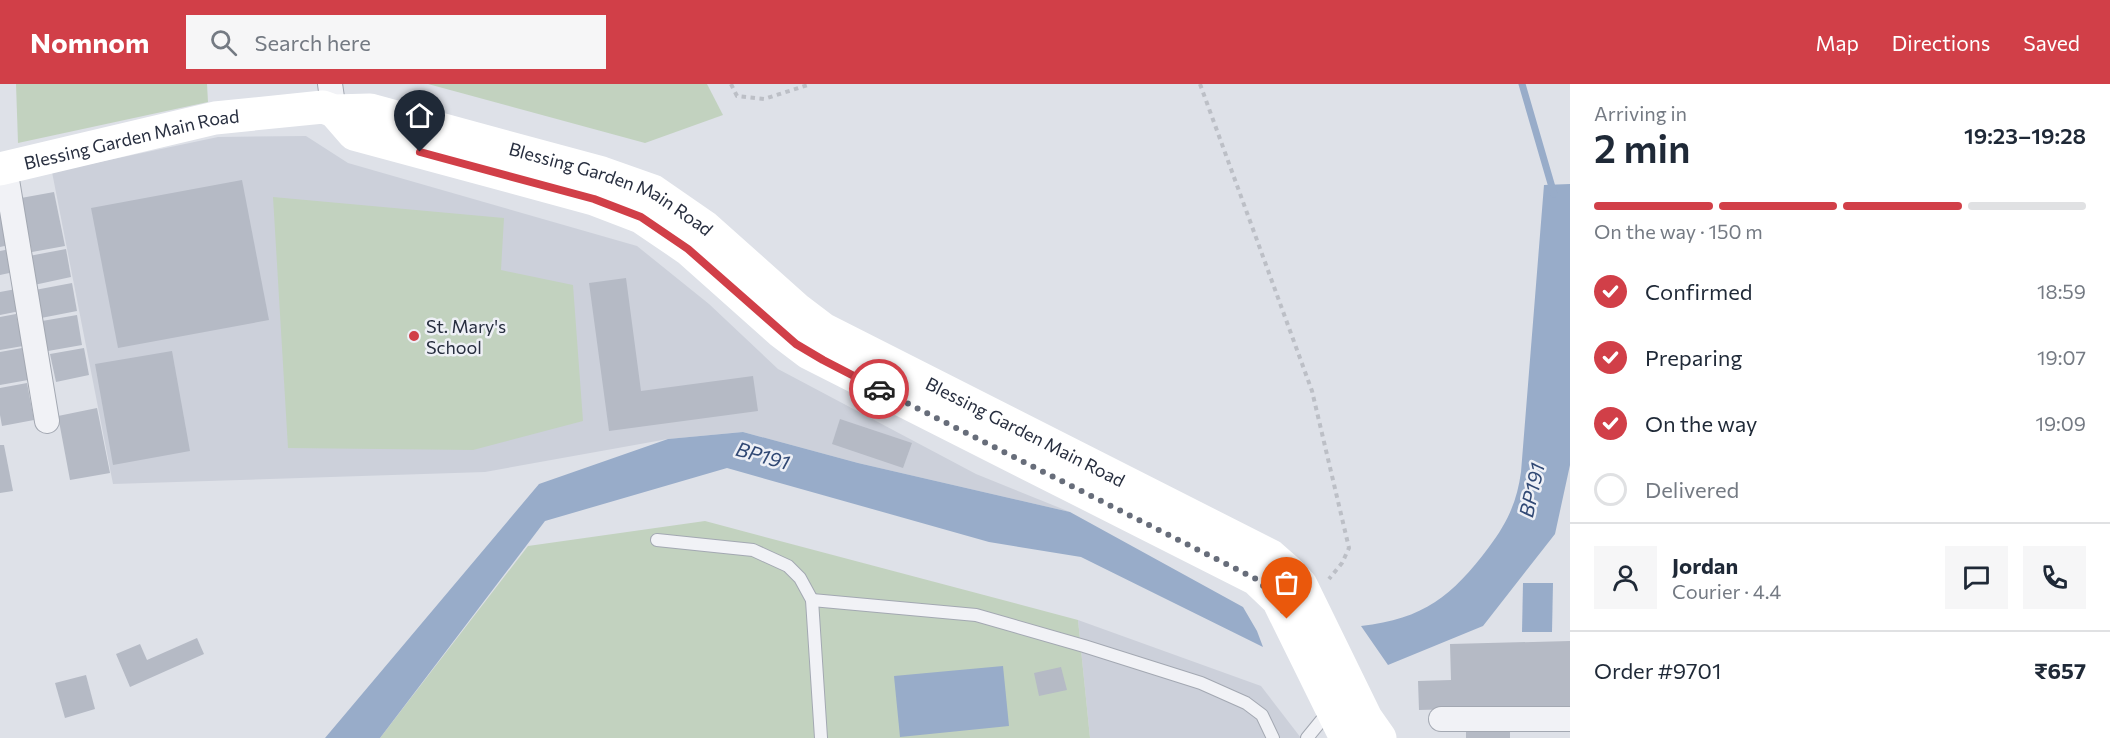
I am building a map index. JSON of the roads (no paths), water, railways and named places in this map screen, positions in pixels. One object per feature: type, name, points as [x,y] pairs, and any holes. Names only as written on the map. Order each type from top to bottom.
[{"type":"main road","name":"Blessing Garden Main Road","points":[[2,168],[215,118],[323,107],[332,98]]},
{"type":"main road","name":"Blessing Garden Main Road","points":[[332,98],[354,134],[594,199],[641,217],[688,249],[780,331],[809,353],[1256,579],[1278,600],[1346,738]]},
{"type":"main road","name":"Blessing Garden Main Road","points":[[332,98],[602,173],[653,192],[705,227],[798,310],[824,329],[1271,556],[1301,585],[1366,718],[1380,738]]},
{"type":"street","points":[[2,168],[47,421]]},
{"type":"street","points":[[1441,719],[1570,719]]},
{"type":"lane","points":[[657,540],[753,550],[788,566],[800,578],[812,600],[821,738]]},
{"type":"lane","points":[[812,600],[976,615],[1084,646],[1201,683],[1246,703],[1262,716],[1273,738]]},
{"type":"lane","points":[[1307,738],[1330,708]]},
{"type":"water","points":[[1570,184],[1570,465],[1555,534],[1483,626],[1388,665],[1361,626],[1402,618],[1419,611],[1449,592],[1489,547],[1506,521],[1514,503],[1521,472],[1544,185]]},
{"type":"water","points":[[743,432],[858,463],[1070,512],[1243,607],[1263,647],[1081,557],[989,542],[727,468],[545,521],[380,738],[325,738],[539,484],[668,439]]},
{"type":"water","points":[[1523,583],[1553,583],[1552,632],[1522,632]]},
{"type":"water","points":[[1003,666],[1009,726],[900,737],[894,676]]},
{"type":"waterway","name":"BP191","points":[[1522,84],[1554,194]]},
{"type":"place","name":"St. Mary's School","points":[[414,336]]}]
